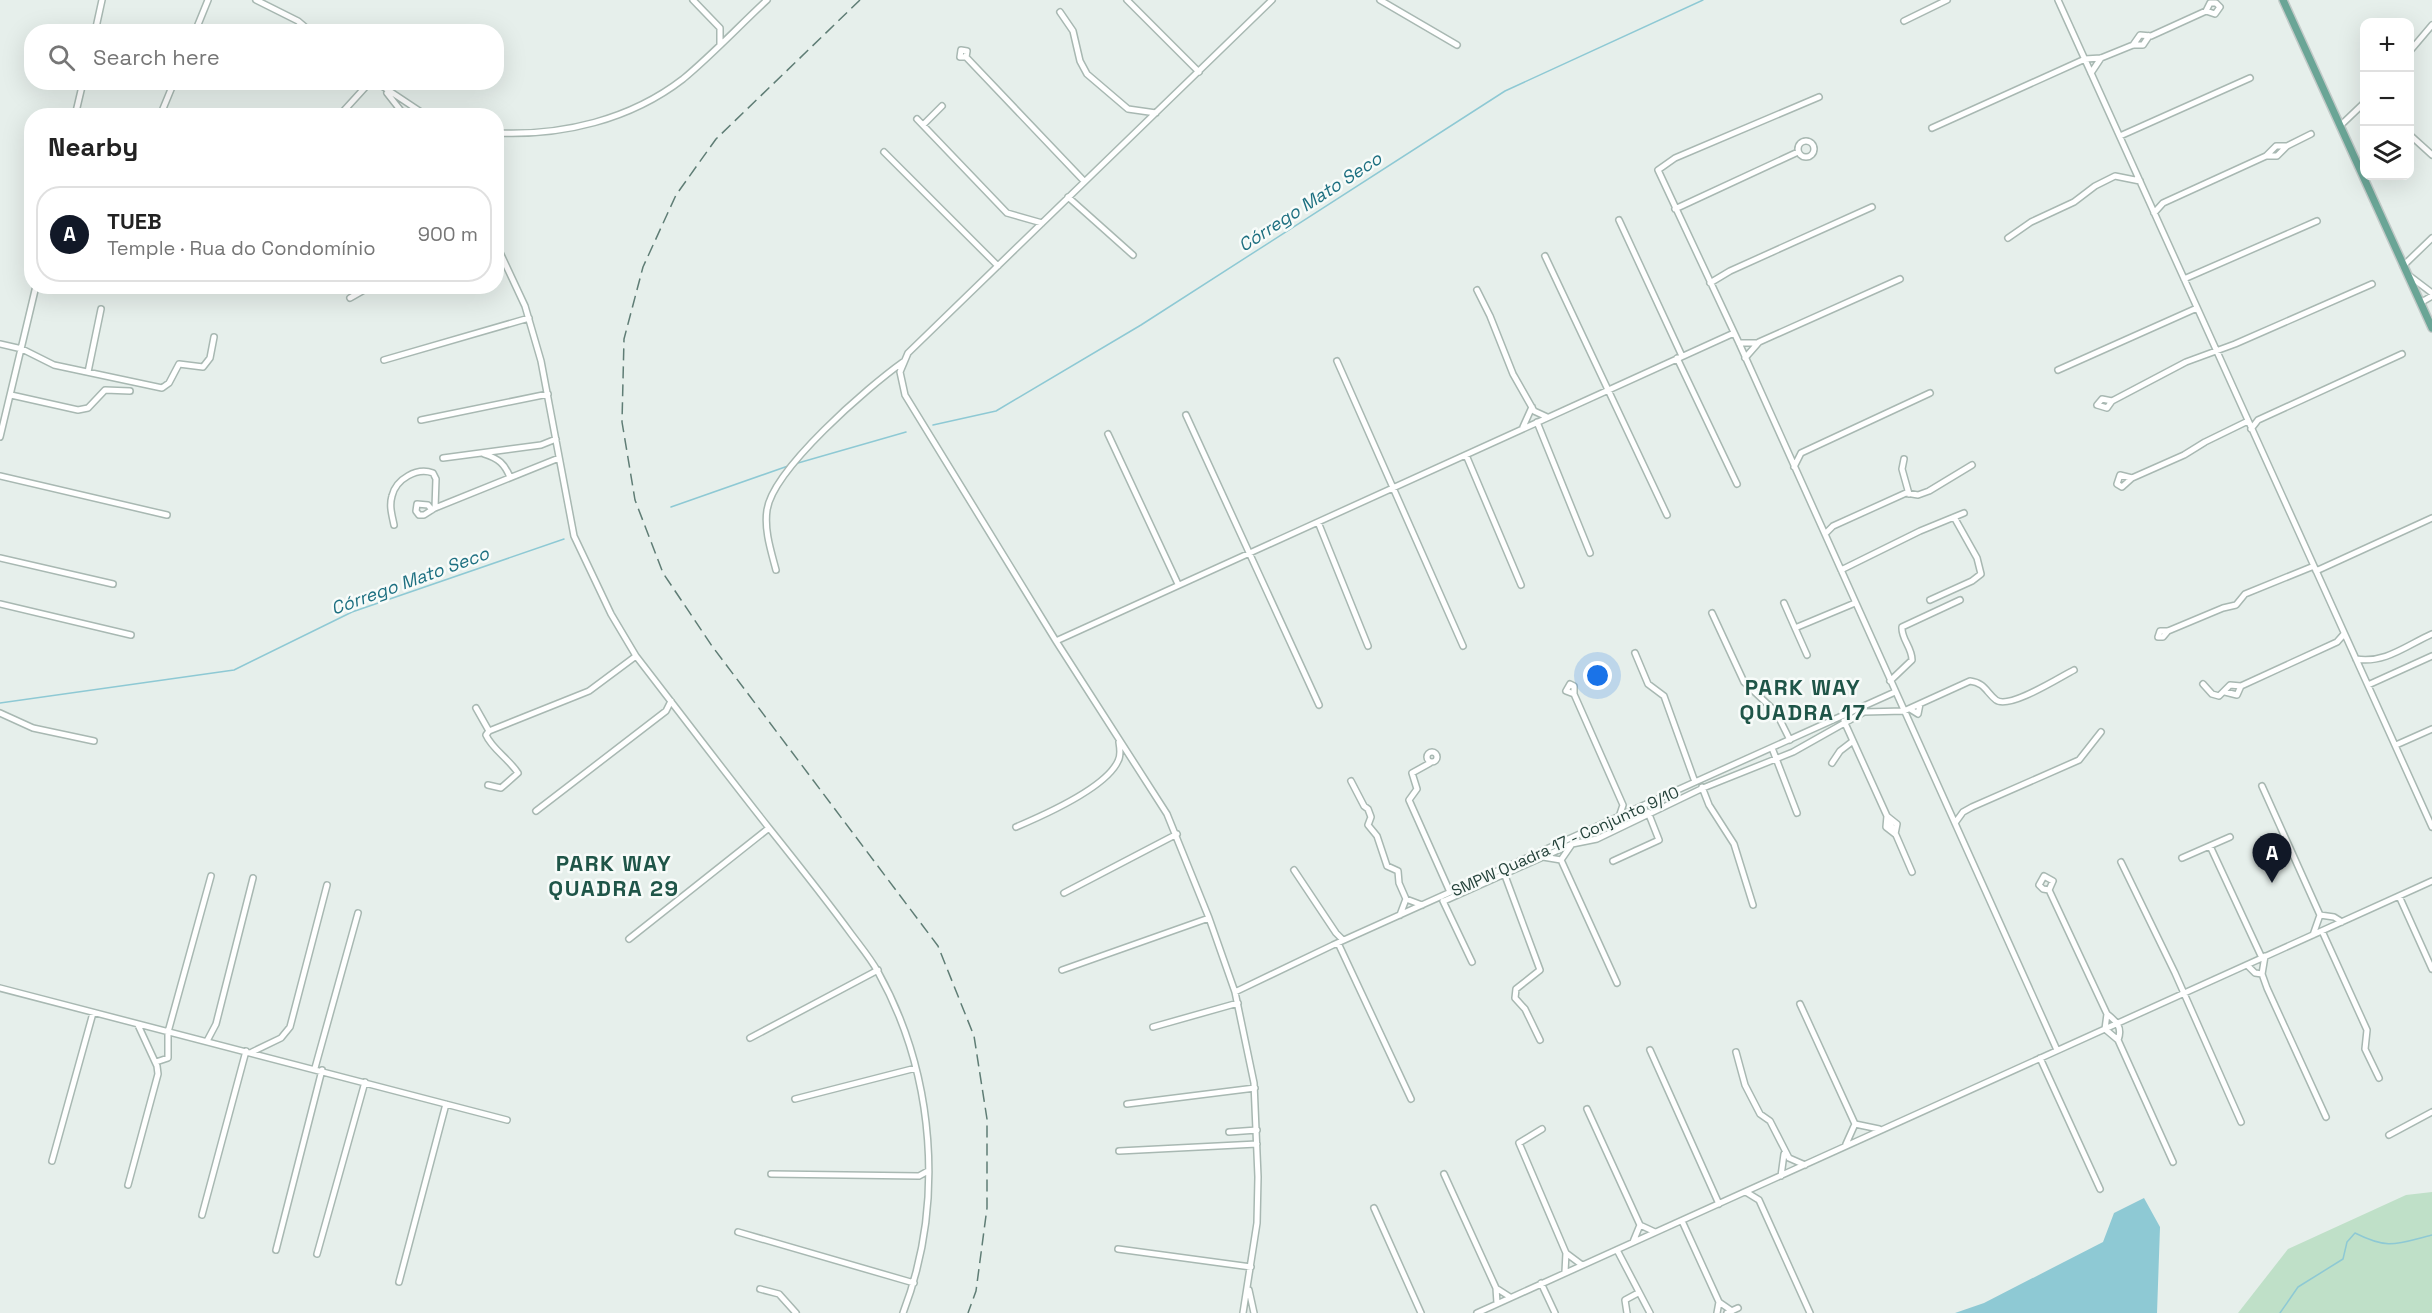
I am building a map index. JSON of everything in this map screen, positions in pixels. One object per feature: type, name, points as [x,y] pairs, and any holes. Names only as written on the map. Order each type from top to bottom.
[{"type":"main road","points":[[2283,0],[2432,328]]},
{"type":"street","points":[[97,24],[102,0]]},
{"type":"street","points":[[198,24],[208,0]]},
{"type":"street","points":[[256,0],[302,24]]},
{"type":"street","points":[[693,0],[720,28],[720,44]]},
{"type":"street","points":[[756,0],[761,6]]},
{"type":"street","points":[[504,133],[573,129],[611,118],[647,101],[682,79],[767,0]]},
{"type":"street","points":[[1127,0],[1199,72]]},
{"type":"street","points":[[1243,1313],[1257,1223],[1257,1130],[1255,1088],[1236,992],[1177,834],[905,395],[900,372],[908,353],[1272,0]]},
{"type":"street","points":[[1380,0],[1457,45]]},
{"type":"street","points":[[1904,21],[1947,0]]},
{"type":"street","points":[[2058,0],[2348,644],[2430,816],[2432,827]]},
{"type":"street","points":[[2133,45],[2137,37],[2149,36],[2206,11]]},
{"type":"street","points":[[1060,12],[1072,31],[1080,61],[1087,74],[1128,109],[1156,113]]},
{"type":"street","points":[[2414,45],[2432,25]]},
{"type":"street","points":[[720,28],[737,28]]},
{"type":"street","points":[[1932,128],[2085,59],[2101,58],[2133,45],[2143,45],[2149,36]]},
{"type":"street","points":[[966,57],[1084,181]]},
{"type":"street","points":[[2091,73],[2101,58]]},
{"type":"street","points":[[2120,136],[2250,78]]},
{"type":"street","points":[[77,108],[81,90]]},
{"type":"street","points":[[163,108],[171,90]]},
{"type":"street","points":[[346,108],[363,90]]},
{"type":"street","points":[[385,90],[399,108]]},
{"type":"street","points":[[386,90],[414,108]]},
{"type":"street","points":[[1819,97],[1675,158],[1658,170],[1734,333],[1895,692],[1907,710],[1949,810],[2057,1050]]},
{"type":"street","points":[[923,125],[942,106]]},
{"type":"street","points":[[2341,125],[2360,108]]},
{"type":"street","points":[[917,119],[1007,213],[1042,223]]},
{"type":"street","points":[[2154,213],[2163,203],[2266,156],[2277,156],[2287,146],[2311,134]]},
{"type":"street","points":[[2414,139],[2432,155]]},
{"type":"street","points":[[884,152],[998,266]]},
{"type":"street","points":[[1676,208],[1798,152]]},
{"type":"street","points":[[2123,176],[2132,166]]},
{"type":"street","points":[[2008,238],[2031,222],[2074,202],[2094,186],[2115,176],[2139,181]]},
{"type":"street","points":[[1068,197],[1133,255]]},
{"type":"street","points":[[2150,203],[2163,203]]},
{"type":"street","points":[[1710,283],[1730,271],[1872,207]]},
{"type":"street","points":[[1618,220],[1737,484]]},
{"type":"street","points":[[2184,279],[2317,220]]},
{"type":"street","points":[[2420,303],[2432,295],[2405,269],[2432,238]]},
{"type":"street","points":[[1545,256],[1667,515]]},
{"type":"street","points":[[504,262],[529,318],[548,394],[574,536],[610,614],[636,656],[878,970],[899,1015],[916,1068],[926,1115],[928,1171],[927,1217],[914,1283],[903,1313]]},
{"type":"street","points":[[1738,343],[1759,342],[1900,279]]},
{"type":"street","points":[[2112,401],[2215,349],[2235,344],[2372,284]]},
{"type":"street","points":[[1477,290],[1490,316],[1509,367],[1532,407],[1539,415],[1547,417]]},
{"type":"street","points":[[0,437],[34,294]]},
{"type":"street","points":[[350,298],[357,294]]},
{"type":"street","points":[[2058,369],[2197,308]]},
{"type":"street","points":[[88,372],[101,309]]},
{"type":"street","points":[[384,360],[529,318]]},
{"type":"street","points":[[1056,641],[1734,333]]},
{"type":"street","points":[[0,344],[22,349],[50,364],[166,387],[179,364],[203,367],[207,364],[214,337]]},
{"type":"street","points":[[1745,358],[1759,342]]},
{"type":"street","points":[[2132,478],[2184,455],[2247,419],[2258,420],[2402,354]]},
{"type":"street","points":[[1337,361],[1463,646]]},
{"type":"street","points":[[776,570],[767,534],[767,509],[776,488],[811,443],[903,362]]},
{"type":"street","points":[[0,400],[10,398],[78,410],[88,408],[105,390],[130,391]]},
{"type":"street","points":[[1787,450],[1801,453],[1930,393]]},
{"type":"street","points":[[421,420],[548,394]]},
{"type":"street","points":[[1522,429],[1532,407]]},
{"type":"street","points":[[1186,415],[1319,705]]},
{"type":"street","points":[[2252,429],[2258,420]]},
{"type":"street","points":[[1537,422],[1590,553]]},
{"type":"street","points":[[1108,434],[1178,584]]},
{"type":"street","points":[[443,458],[541,445],[556,439]]},
{"type":"street","points":[[484,453],[499,459],[505,465],[510,477]]},
{"type":"street","points":[[1794,467],[1801,453]]},
{"type":"street","points":[[1466,455],[1521,585]]},
{"type":"street","points":[[394,525],[392,495],[395,486],[410,474],[426,470],[433,473],[436,479],[434,509],[559,458]]},
{"type":"street","points":[[1904,459],[1902,469],[1909,494]]},
{"type":"street","points":[[1825,534],[1833,526],[1909,494],[1918,495],[1929,491],[1972,465]]},
{"type":"street","points":[[1383,493],[1388,486],[1388,472]]},
{"type":"street","points":[[0,476],[167,515]]},
{"type":"street","points":[[1841,570],[1964,513]]},
{"type":"street","points":[[1930,600],[1972,581],[1981,574],[1977,558],[1954,517]]},
{"type":"street","points":[[2168,631],[2223,608],[2236,605],[2245,594],[2315,569],[2432,518]]},
{"type":"street","points":[[1318,522],[1368,646]]},
{"type":"street","points":[[1821,525],[1833,526]]},
{"type":"street","points":[[0,558],[113,584]]},
{"type":"street","points":[[1890,681],[1912,660],[1911,648],[1902,633],[1902,627],[1960,600]]},
{"type":"street","points":[[1784,603],[1808,655]]},
{"type":"street","points":[[1795,628],[1855,603]]},
{"type":"street","points":[[0,604],[131,635]]},
{"type":"street","points":[[1712,613],[1748,688],[1776,712],[1790,740]]},
{"type":"street","points":[[2225,692],[2229,685],[2241,686],[2337,642],[2344,634]]},
{"type":"street","points":[[2356,659],[2368,661],[2396,653],[2432,634]]},
{"type":"street","points":[[2337,642],[2348,644]]},
{"type":"street","points":[[1635,653],[1648,684],[1664,696],[1697,781],[1703,788],[1709,805],[1734,844],[1753,905]]},
{"type":"street","points":[[488,784],[501,788],[518,774],[500,750],[489,742],[486,735],[489,731],[589,691],[636,656]]},
{"type":"street","points":[[2368,686],[2432,656]]},
{"type":"street","points":[[2362,672],[2368,661]]},
{"type":"street","points":[[1472,962],[1442,899],[1572,844],[1597,839],[1703,788],[1776,759],[1864,712],[1907,710],[1918,714],[1920,704],[1970,681],[1985,687],[1996,700],[2002,703],[2013,701],[2074,670]]},
{"type":"street","points":[[2203,684],[2214,696],[2225,692],[2237,695],[2241,686]]},
{"type":"street","name":"SMPW Quadra 17 - Conjunto 9/10","points":[[1236,992],[1338,942],[1422,905],[1442,899],[1458,888],[1503,872],[1533,855],[1895,692]]},
{"type":"street","points":[[1574,694],[1623,806],[1619,817]]},
{"type":"street","points":[[536,811],[666,711],[671,701]]},
{"type":"street","points":[[476,708],[489,731]]},
{"type":"street","points":[[666,711],[678,710]]},
{"type":"street","points":[[0,713],[33,728],[94,741]]},
{"type":"street","points":[[1841,716],[1887,816],[1897,824],[1895,834]]},
{"type":"street","points":[[2396,745],[2432,729]]},
{"type":"street","points":[[1955,823],[1963,812],[2079,760],[2101,732]]},
{"type":"street","points":[[1832,763],[1840,751],[1853,741]]},
{"type":"street","points":[[1016,827],[1058,808],[1109,773],[1118,762],[1119,742]]},
{"type":"street","points":[[1772,748],[1797,813]]},
{"type":"street","points":[[1118,762],[1132,762]]},
{"type":"street","points":[[1430,763],[1412,773],[1417,789],[1409,800],[1448,883],[1450,892]]},
{"type":"street","points":[[1351,781],[1364,806],[1368,809],[1371,817],[1368,825],[1377,836],[1387,866],[1398,871],[1400,876],[1399,883],[1406,899],[1400,915]]},
{"type":"street","points":[[2262,786],[2320,915],[2313,935]]},
{"type":"street","points":[[1613,861],[1659,840],[1645,805]]},
{"type":"street","points":[[1623,806],[1634,810]]},
{"type":"street","points":[[1949,810],[1963,812]]},
{"type":"street","points":[[1887,816],[1886,827],[1895,834],[1912,872]]},
{"type":"street","points":[[629,939],[769,828]]},
{"type":"street","points":[[1064,893],[1177,834]]},
{"type":"street","points":[[1561,860],[1575,837]]},
{"type":"street","points":[[2182,858],[2230,837]]},
{"type":"street","points":[[2210,846],[2263,957],[2262,974],[2326,1117]]},
{"type":"street","points":[[1533,855],[1561,860]]},
{"type":"street","points":[[1561,860],[1617,983]]},
{"type":"street","points":[[2121,862],[2184,994],[2241,1122]]},
{"type":"street","points":[[1294,870],[1336,933],[1338,942],[1411,1099]]},
{"type":"street","points":[[1503,872],[1539,970],[1516,989],[1515,998],[1525,1009],[1540,1040]]},
{"type":"street","points":[[156,1062],[168,1058],[168,1032],[211,876]]},
{"type":"street","points":[[207,1041],[216,1024],[253,878]]},
{"type":"street","points":[[1477,1313],[2432,881]]},
{"type":"street","points":[[1448,883],[1458,888]]},
{"type":"street","points":[[249,1051],[281,1038],[290,1027],[327,885]]},
{"type":"street","points":[[2049,890],[2107,1014],[2118,1023],[2120,1032],[2118,1040]]},
{"type":"street","points":[[2399,896],[2432,969]]},
{"type":"street","points":[[1406,899],[1422,905]]},
{"type":"street","points":[[315,1068],[358,913]]},
{"type":"street","points":[[2320,915],[2334,917],[2342,922]]},
{"type":"street","points":[[1062,970],[1209,918]]},
{"type":"street","points":[[2322,931],[2367,1030],[2365,1048],[2379,1078]]},
{"type":"street","points":[[1336,933],[1338,942]]},
{"type":"street","points":[[2247,965],[2255,973],[2262,974]]},
{"type":"street","points":[[750,1038],[878,970]]},
{"type":"street","points":[[0,988],[138,1025],[315,1068],[507,1120]]},
{"type":"street","points":[[1154,1027],[1238,1003]]},
{"type":"street","points":[[1800,1004],[1855,1124],[1846,1145]]},
{"type":"street","points":[[52,1161],[93,1013]]},
{"type":"street","points":[[2105,1029],[2107,1014]]},
{"type":"street","points":[[128,1185],[158,1074],[156,1062],[138,1025]]},
{"type":"street","points":[[2105,1029],[2118,1040],[2173,1162]]},
{"type":"street","points":[[1650,1050],[1719,1204]]},
{"type":"street","points":[[202,1215],[249,1051]]},
{"type":"street","points":[[1736,1052],[1745,1085],[1760,1114],[1770,1121],[1789,1158],[1805,1165]]},
{"type":"street","points":[[2040,1058],[2100,1189]]},
{"type":"street","points":[[795,1099],[916,1068]]},
{"type":"street","points":[[276,1250],[322,1070]]},
{"type":"street","points":[[317,1254],[365,1082]]},
{"type":"street","points":[[1127,1104],[1255,1088]]},
{"type":"street","points":[[399,1282],[446,1104]]},
{"type":"street","points":[[1587,1109],[1640,1225],[1655,1232]]},
{"type":"street","points":[[2389,1135],[2432,1112]]},
{"type":"street","points":[[1855,1124],[1881,1129]]},
{"type":"street","points":[[1542,1129],[1519,1143],[1566,1253],[1564,1272]]},
{"type":"street","points":[[1229,1132],[1257,1130]]},
{"type":"street","points":[[1119,1151],[1257,1144]]},
{"type":"street","points":[[1781,1176],[1784,1152]]},
{"type":"street","points":[[771,1174],[918,1176],[928,1171]]},
{"type":"street","points":[[1444,1174],[1496,1288],[1497,1303]]},
{"type":"street","points":[[918,1176],[928,1183]]},
{"type":"street","points":[[1760,1186],[1759,1200],[1810,1313]]},
{"type":"street","points":[[1746,1192],[1759,1200]]},
{"type":"street","points":[[1374,1208],[1421,1313]]},
{"type":"street","points":[[1682,1221],[1719,1302],[1733,1311]]},
{"type":"street","points":[[1633,1242],[1640,1225]]},
{"type":"street","points":[[738,1232],[914,1283]]},
{"type":"street","points":[[1118,1249],[1251,1267]]},
{"type":"street","points":[[1617,1250],[1650,1313]]},
{"type":"street","points":[[1566,1253],[1582,1265]]},
{"type":"street","points":[[1541,1283],[1555,1313]]},
{"type":"street","points":[[1248,1285],[1254,1313]]},
{"type":"street","points":[[1496,1288],[1510,1297]]},
{"type":"street","points":[[760,1289],[779,1294],[796,1313]]},
{"type":"street","points":[[1627,1313],[1625,1300],[1638,1293]]},
{"type":"street","points":[[1717,1313],[1719,1302]]},
{"type":"green space","points":[[2432,1192],[2432,1313],[2238,1313],[2288,1249],[2406,1195]]},
{"type":"water","points":[[2144,1198],[2160,1227],[2157,1313],[1955,1313],[1984,1303],[2103,1242],[2114,1213]]},
{"type":"waterway","name":"Córrego Mato Seco","points":[[933,425],[996,411],[1141,325],[1505,91],[1703,0]]},
{"type":"waterway","name":"Córrego Mato Seco","points":[[798,463],[906,432]]},
{"type":"waterway","name":"Córrego Mato Seco","points":[[671,507],[788,466]]},
{"type":"waterway","name":"Córrego Mato Seco","points":[[0,703],[234,670],[352,612],[564,539]]},
{"type":"waterway","points":[[2280,1313],[2298,1287],[2343,1259],[2347,1242],[2355,1233],[2376,1242],[2393,1244],[2432,1235]]},
{"type":"railway","points":[[860,0],[716,139],[676,195],[643,267],[624,339],[622,422],[635,500],[663,573],[712,646],[938,946],[974,1036],[987,1119],[987,1208],[976,1291],[968,1313]]},
{"type":"place","name":"TUEB","points":[[2272,883]]},
{"type":"district","name":"PARK WAY QUADRA 17","points":[[1803,700]]},
{"type":"district","name":"PARK WAY QUADRA 29","points":[[614,876]]}]
